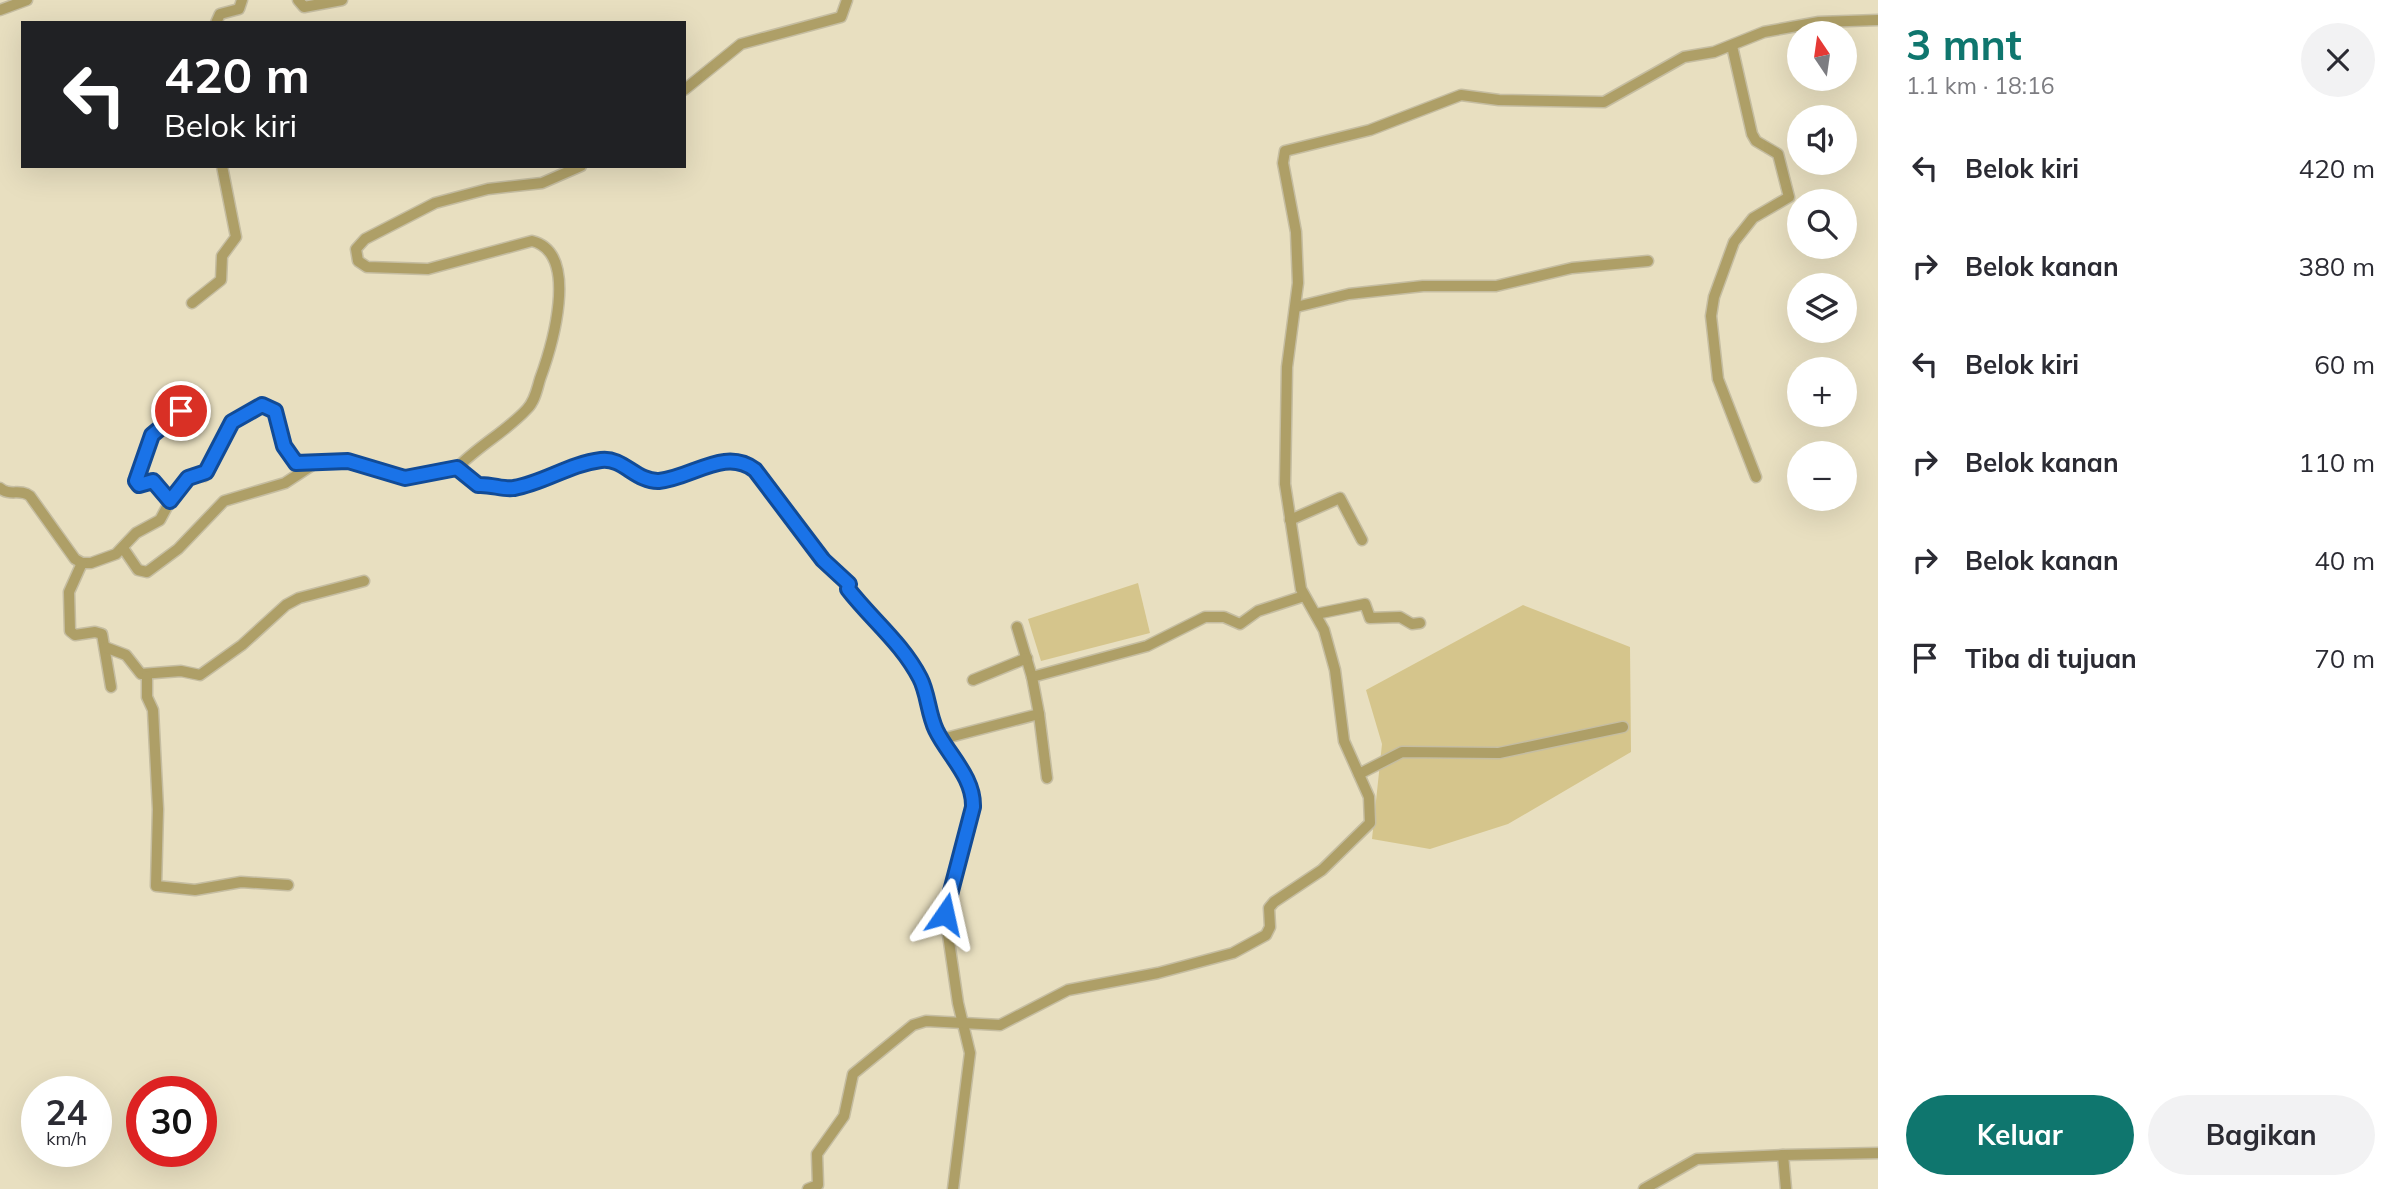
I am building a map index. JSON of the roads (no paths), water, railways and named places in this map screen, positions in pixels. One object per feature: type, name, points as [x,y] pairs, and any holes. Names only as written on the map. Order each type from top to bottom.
[{"type":"street","points":[[0,10],[27,0]]},
{"type":"street","points":[[217,21],[220,14],[239,9],[242,0]]},
{"type":"street","points":[[298,0],[304,7],[342,0]]},
{"type":"street","points":[[686,88],[741,44],[841,17],[847,0]]},
{"type":"street","points":[[816,1187],[817,1154],[844,1116],[853,1074],[919,1022],[1000,1025],[1068,990],[1202,963],[1259,941],[1270,928],[1269,908],[1273,902],[1322,870],[1370,823],[1369,797],[1344,741],[1335,670],[1316,614],[1304,596],[1285,484],[1287,366],[1296,307],[1296,232],[1283,163],[1285,151],[1370,130],[1461,95],[1499,100],[1604,102],[1684,57],[1732,46],[1764,32],[1819,22],[1878,20]]},
{"type":"street","points":[[1732,46],[1752,134],[1756,141],[1778,154],[1789,197],[1753,218],[1734,242],[1714,297],[1711,316],[1718,379],[1756,477]]},
{"type":"street","points":[[192,303],[221,280],[222,256],[236,237],[222,168]]},
{"type":"street","points":[[0,488],[7,493],[23,492],[30,496],[75,559],[82,563],[101,561],[123,548],[136,533],[160,520],[170,501],[188,478],[193,475],[204,476],[232,422],[256,407],[266,406],[275,411],[284,446],[296,463],[301,465],[318,461],[348,461],[405,478],[457,468],[531,404],[553,344],[560,290],[552,259],[545,248],[532,242],[433,268],[367,267],[358,261],[358,245],[435,203],[488,189],[542,183],[576,168]]},
{"type":"street","points":[[1296,307],[1349,294],[1423,286],[1507,285],[1553,271],[1647,261]]},
{"type":"street","points":[[170,501],[153,481],[139,485],[136,481],[152,435],[181,411]]},
{"type":"street","points":[[457,468],[478,485],[496,484],[511,489],[573,465],[605,459],[652,481],[674,479],[731,461],[746,463],[755,470],[823,560],[840,573],[849,584],[848,589],[905,655],[922,681],[934,726],[958,762],[973,801],[968,831],[945,914],[958,1003],[970,1053],[953,1189]]},
{"type":"street","points":[[123,548],[138,570],[147,572],[178,549],[225,500],[285,483],[318,461]]},
{"type":"street","points":[[1290,520],[1339,498],[1362,540]]},
{"type":"street","points":[[82,563],[69,592],[70,631],[75,635],[99,632],[105,647],[111,687]]},
{"type":"street","points":[[105,647],[126,655],[139,673],[147,676],[181,670],[200,675],[242,645],[286,605],[299,598],[364,581]]},
{"type":"street","points":[[1032,677],[1151,645],[1205,617],[1224,617],[1240,624],[1258,611],[1304,596]]},
{"type":"street","points":[[1316,614],[1365,604],[1370,618],[1400,617],[1412,624],[1420,623]]},
{"type":"street","points":[[1017,627],[1032,677],[1047,778]]},
{"type":"street","points":[[973,680],[1027,658]]},
{"type":"street","points":[[147,676],[147,697],[153,710],[158,809],[156,886],[195,890],[242,882],[288,885]]},
{"type":"street","points":[[942,739],[1039,714]]},
{"type":"street","points":[[1359,774],[1399,753],[1499,753],[1623,727]]},
{"type":"street","points":[[1644,1189],[1697,1159],[1878,1153]]},
{"type":"street","points":[[1783,1155],[1786,1189]]}]
